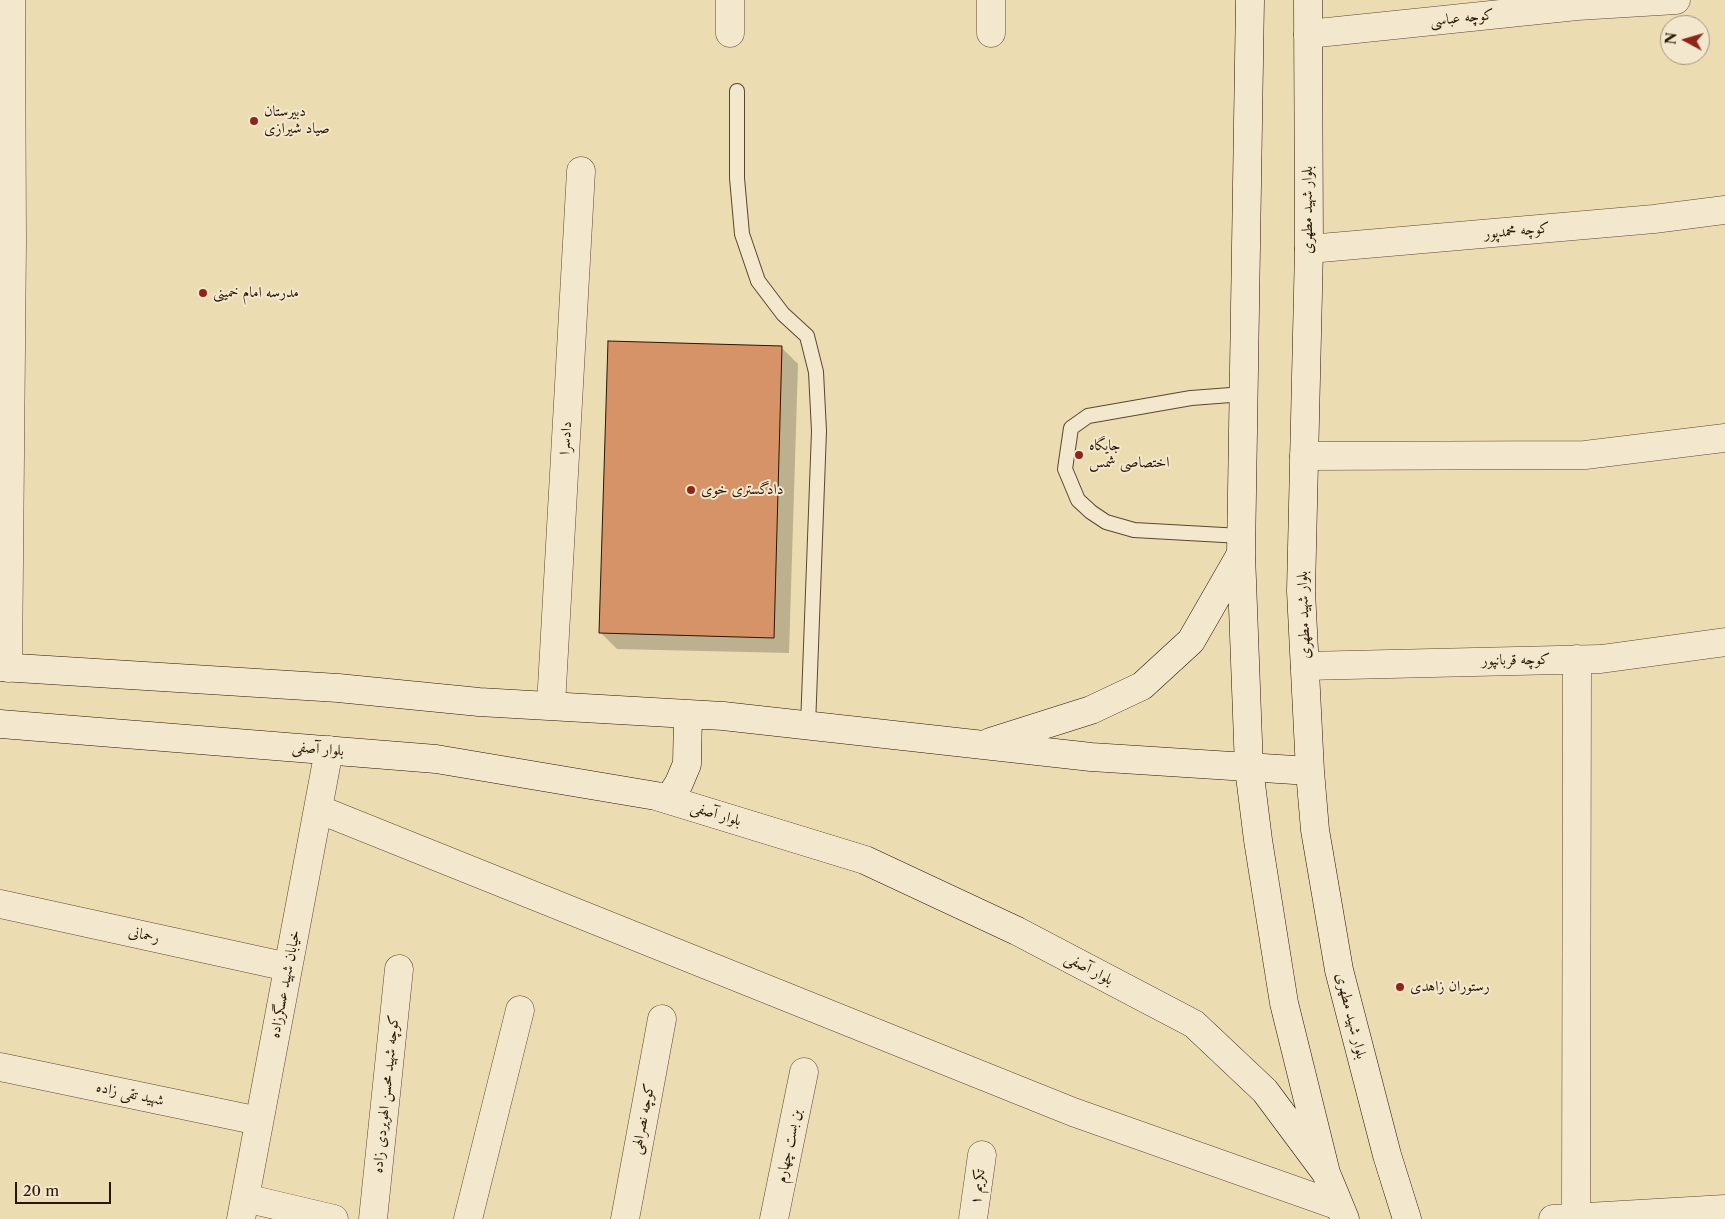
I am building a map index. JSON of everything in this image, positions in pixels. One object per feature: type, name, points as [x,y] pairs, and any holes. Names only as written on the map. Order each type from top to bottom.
[{"type":"street","points":[[12,0],[12,241],[4,668],[338,688],[480,702],[723,716],[1091,757],[1310,771]]},
{"type":"street","points":[[730,0],[730,33]]},
{"type":"street","points":[[991,0],[991,33]]},
{"type":"street","points":[[1250,0],[1241,545],[1249,768],[1258,840],[1284,1003],[1326,1173],[1342,1212]]},
{"type":"street","name":"بلوار شهید مطهری","points":[[1308,0],[1309,249],[1301,591],[1310,771],[1316,830],[1339,970],[1387,1155],[1407,1219]]},
{"type":"street","name":"کوچه عباسی","points":[[1308,34],[1576,6],[1676,0]]},
{"type":"street","name":"دادسرا","points":[[551,705],[582,171]]},
{"type":"street","name":"کوچه محمدپور","points":[[1309,249],[1654,220],[1725,210]]},
{"type":"street","points":[[1304,456],[1585,455],[1725,438]]},
{"type":"street","points":[[982,745],[1091,710],[1142,686],[1190,641],[1241,545]]},
{"type":"street","name":"کوچه قربانپور","points":[[1305,666],[1601,659],[1725,642]]},
{"type":"street","points":[[1577,659],[1565,1218],[1725,1209]]},
{"type":"street","points":[[669,800],[687,764],[688,714]]},
{"type":"street","name":"بلوار آصفی","points":[[0,724],[436,758],[656,796],[866,860],[1017,931],[1194,1024],[1266,1091],[1326,1173]]},
{"type":"street","name":"خیابان شهید عسگرزاده","points":[[243,1209],[329,750]]},
{"type":"street","points":[[318,809],[1073,1112],[1342,1212]]},
{"type":"street","name":"رحمانی","points":[[0,904],[288,967]]},
{"type":"street","name":"کوچه شهید محسن الهویردی زاده","points":[[373,1219],[398,969]]},
{"type":"street","points":[[468,1219],[520,1010]]},
{"type":"street","name":"کوچه نصرالهی","points":[[625,1219],[662,1019]]},
{"type":"street","name":"شهید تقی زاده","points":[[0,1067],[259,1121]]},
{"type":"street","name":"بن بست چهارم","points":[[774,1219],[804,1072]]},
{"type":"street","name":"تکریم ۱","points":[[973,1219],[982,1155]]},
{"type":"street","points":[[243,1209],[334,1219]]},
{"type":"lane","points":[[737,91],[737,178],[742,234],[758,281],[783,314],[808,336],[816,372],[819,431],[808,726]]},
{"type":"lane","points":[[1241,545],[1134,530],[1106,522],[1078,500],[1065,469],[1071,428],[1088,416],[1191,398],[1244,394]]},
{"type":"building","name":"دادگستری خوی","points":[[608,341],[782,346],[774,638],[599,633]]},
{"type":"place","name":"دبیرستان صیاد شیرازی","points":[[254,121]]},
{"type":"place","name":"مدرسه امام خمینی","points":[[203,293]]},
{"type":"place","name":"جایگاه اختصاصی شمس","points":[[1079,455]]},
{"type":"place","name":"دادگستری خوی","points":[[691,490]]},
{"type":"place","name":"رستوران زاهدی","points":[[1400,987]]}]
